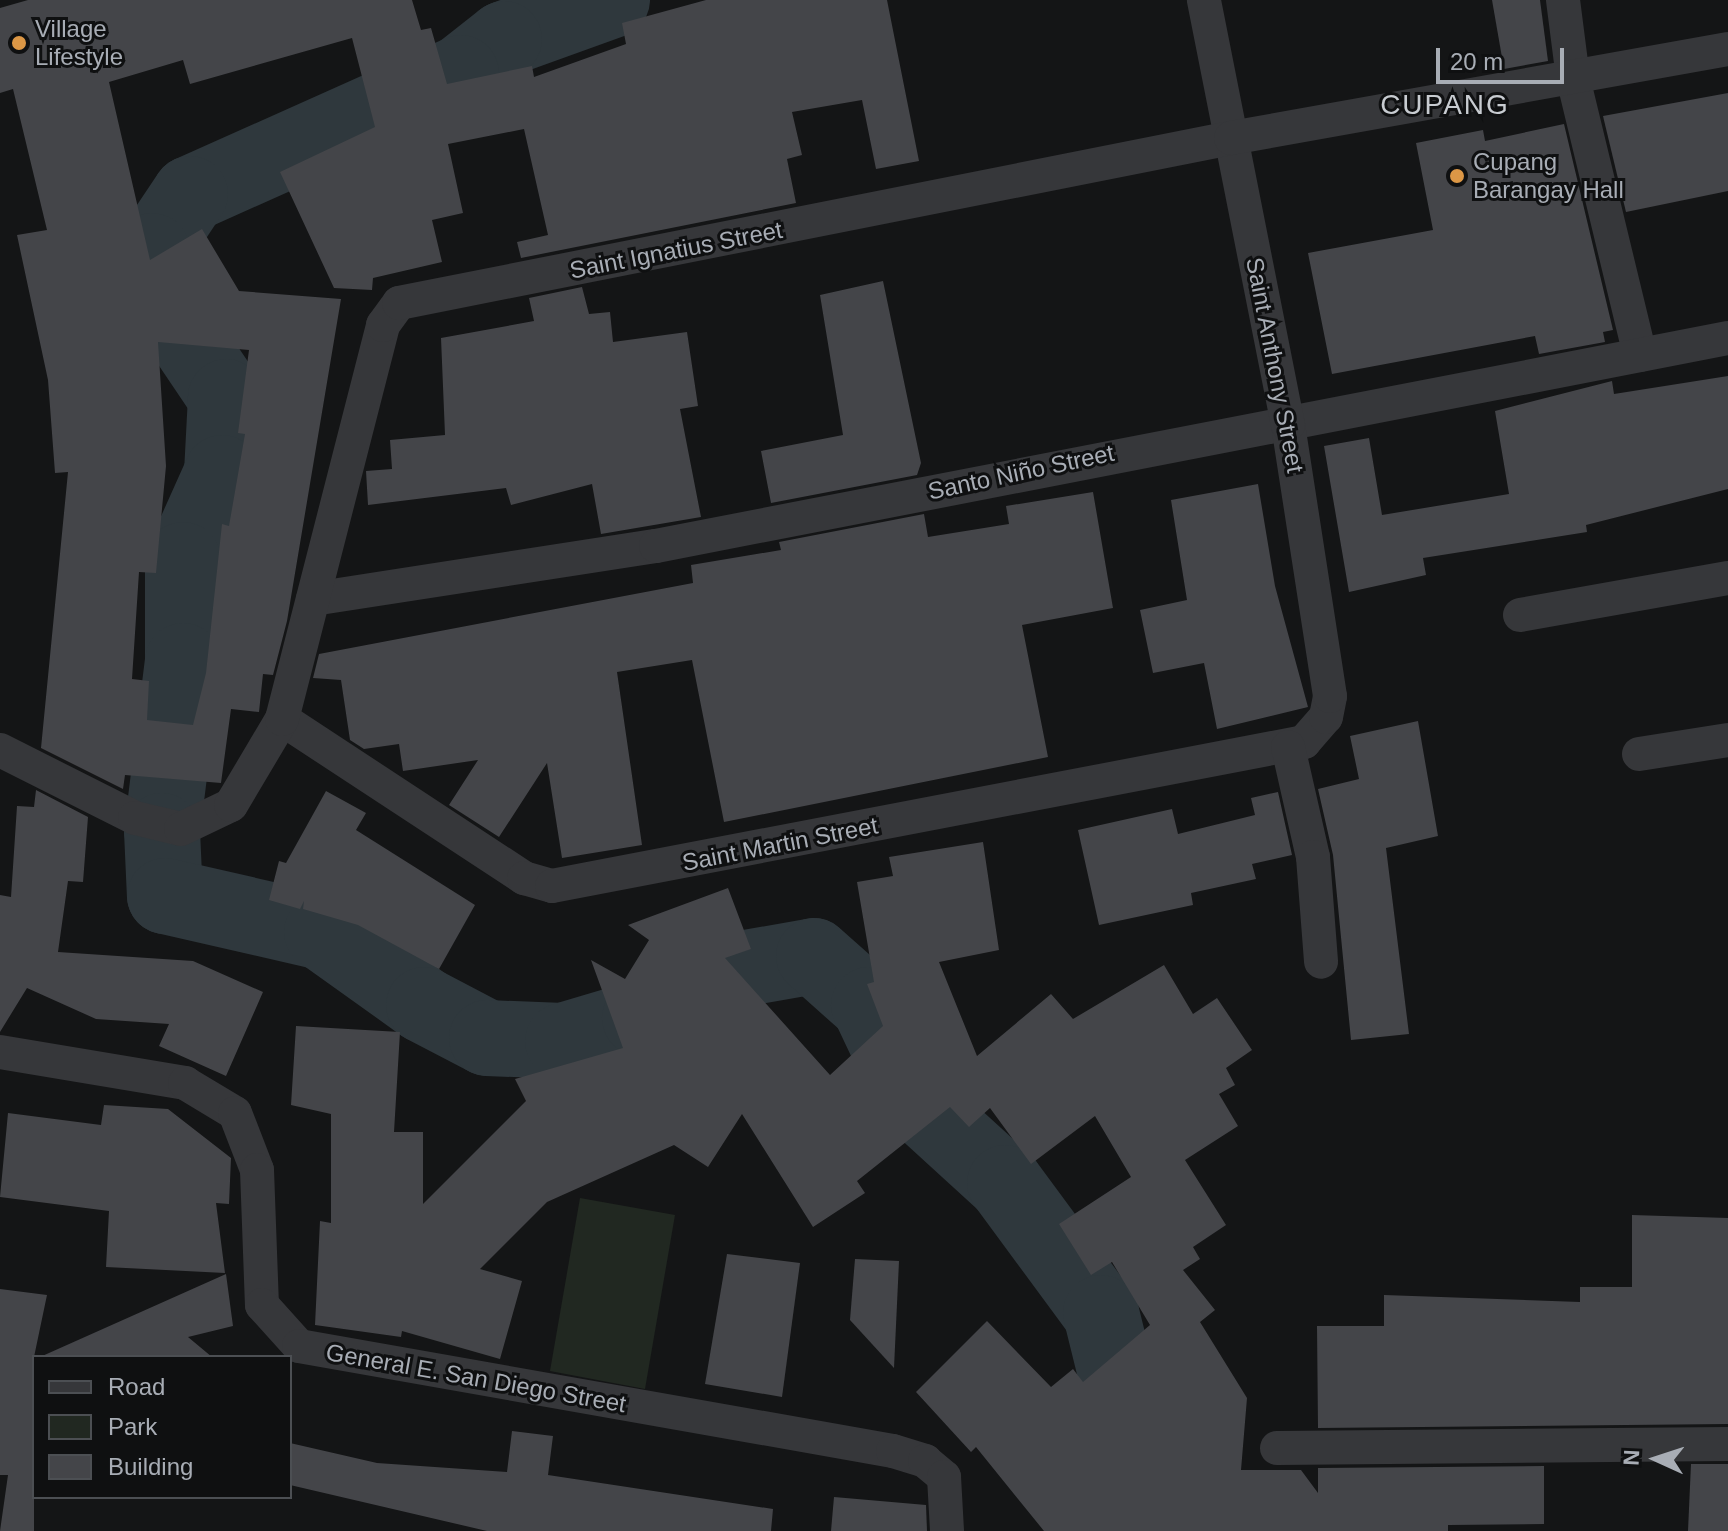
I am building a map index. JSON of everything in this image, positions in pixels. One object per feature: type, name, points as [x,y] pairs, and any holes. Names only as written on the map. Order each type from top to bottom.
[{"type":"street","name":"Saint Anthony Street","points":[[1204,0],[1288,425],[1330,696],[1318,730]]},
{"type":"street","points":[[1563,0],[1573,78],[1640,355]]},
{"type":"street","name":"Saint Ignatius Street","points":[[0,750],[135,818],[181,829],[231,805],[282,719],[383,325],[399,303],[1231,138],[1728,49]]},
{"type":"street","name":"Santo Niño Street","points":[[313,599],[656,546],[1004,473],[1288,425],[1728,338]]},
{"type":"street","points":[[1520,615],[1728,578]]},
{"type":"street","name":"Saint Martin Street","points":[[282,719],[524,878],[552,886],[1288,747],[1318,730]]},
{"type":"street","points":[[1639,754],[1728,740]]},
{"type":"street","points":[[1288,747],[1313,857],[1321,962]]},
{"type":"street","name":"General E. San Diego Street","points":[[0,1052],[185,1083],[235,1113],[257,1170],[262,1305],[299,1346],[893,1451],[925,1461],[944,1477],[947,1531]]},
{"type":"street","points":[[1277,1448],[1728,1444]]},
{"type":"green space","points":[[580,1198],[675,1215],[645,1389],[550,1371]]},
{"type":"building","points":[[28,0],[412,0],[421,30],[431,28],[447,84],[532,66],[534,77],[626,44],[622,23],[706,0],[887,0],[919,161],[876,169],[862,100],[792,112],[802,155],[787,159],[796,203],[521,258],[517,242],[548,235],[524,129],[448,144],[463,213],[432,220],[442,262],[373,278],[372,290],[334,288],[280,172],[375,127],[352,38],[190,84],[183,60],[109,82],[150,260],[202,229],[239,291],[341,299],[287,621],[273,675],[263,674],[259,712],[231,709],[221,783],[125,775],[123,789],[41,748],[68,472],[55,473],[48,380],[17,235],[47,230],[13,89],[0,93],[0,8]],"holes":[[[158,342],[249,350],[238,433],[245,434],[229,526],[222,524],[206,673],[193,725],[147,720],[149,681],[132,679],[139,572],[156,573],[166,466]]]},
{"type":"building","points":[[1492,0],[1540,0],[1548,61],[1504,69]]},
{"type":"building","points":[[1728,93],[1728,191],[1626,212],[1603,116]]},
{"type":"building","points":[[1564,124],[1613,330],[1603,332],[1605,342],[1539,354],[1535,336],[1332,374],[1308,253],[1433,230],[1416,143],[1483,130],[1485,141]]},
{"type":"building","points":[[883,281],[921,463],[917,475],[771,503],[761,451],[843,435],[820,295]]},
{"type":"building","points":[[582,287],[589,314],[610,312],[613,342],[687,332],[698,406],[680,409],[701,517],[601,534],[592,484],[511,505],[506,488],[368,505],[366,471],[392,469],[390,440],[445,435],[441,338],[534,321],[529,298]]},
{"type":"building","points":[[1728,376],[1728,489],[1586,525],[1587,532],[1423,558],[1426,575],[1349,592],[1324,446],[1369,438],[1382,515],[1509,494],[1495,411],[1612,381],[1614,394]]},
{"type":"building","points":[[1258,484],[1275,586],[1308,707],[1217,729],[1204,663],[1153,673],[1140,610],[1187,600],[1171,500]]},
{"type":"building","points":[[1093,492],[1113,608],[1022,625],[1048,757],[724,822],[692,660],[617,672],[642,845],[562,858],[547,763],[499,837],[449,805],[478,760],[403,771],[399,744],[364,749],[350,740],[341,680],[313,678],[319,654],[693,583],[691,565],[781,550],[779,542],[924,514],[928,537],[1009,524],[1006,506]]},
{"type":"building","points":[[1418,721],[1438,836],[1386,848],[1409,1034],[1351,1040],[1333,855],[1318,789],[1359,779],[1350,736]]},
{"type":"building","points":[[36,790],[88,817],[83,882],[68,881],[58,952],[193,961],[263,992],[226,1076],[159,1046],[169,1024],[96,1019],[27,988],[0,1032],[0,895],[11,897],[17,806],[34,807]]},
{"type":"building","points":[[326,791],[366,813],[356,830],[475,905],[439,969],[358,925],[303,909],[304,901],[300,909],[269,900],[279,861],[286,863]]},
{"type":"building","points":[[1278,792],[1292,855],[1252,864],[1256,879],[1191,893],[1193,905],[1099,925],[1078,830],[1172,809],[1178,834],[1255,815],[1251,798]]},
{"type":"building","points":[[983,842],[999,950],[939,962],[977,1056],[1051,994],[1073,1019],[1164,965],[1193,1014],[1217,998],[1252,1050],[1226,1068],[1235,1085],[1219,1094],[1238,1126],[1185,1160],[1226,1225],[1193,1247],[1200,1259],[1183,1270],[1215,1310],[1200,1322],[1247,1398],[1241,1470],[1301,1470],[1318,1493],[1318,1468],[1544,1466],[1544,1524],[1448,1525],[1448,1531],[1044,1531],[976,1447],[971,1452],[916,1392],[987,1321],[1051,1387],[1073,1369],[1083,1382],[1150,1325],[1112,1262],[1091,1275],[1059,1224],[1131,1177],[1095,1116],[1031,1164],[990,1108],[969,1127],[950,1107],[857,1181],[865,1193],[813,1227],[742,1114],[708,1167],[674,1145],[547,1202],[480,1269],[522,1281],[500,1359],[402,1331],[401,1337],[315,1325],[320,1221],[331,1223],[331,1114],[291,1105],[296,1026],[400,1032],[394,1132],[423,1132],[423,1204],[526,1101],[515,1079],[623,1048],[591,960],[625,979],[649,940],[628,925],[728,888],[751,949],[725,958],[830,1075],[883,1026],[867,984],[874,982],[857,882],[893,876],[889,857]]},
{"type":"building","points":[[104,1105],[168,1109],[231,1158],[229,1204],[216,1203],[225,1273],[106,1267],[109,1211],[0,1197],[8,1113],[101,1125]]},
{"type":"building","points":[[1632,1215],[1728,1218],[1728,1424],[1318,1428],[1317,1326],[1384,1326],[1384,1295],[1580,1302],[1580,1287],[1632,1287]]},
{"type":"building","points":[[727,1254],[800,1263],[782,1397],[705,1384]]},
{"type":"building","points":[[855,1259],[899,1261],[894,1368],[850,1320]]},
{"type":"building","points":[[226,1274],[233,1326],[188,1337],[210,1355],[44,1355]]},
{"type":"building","points":[[0,1289],[47,1295],[32,1355],[34,1531],[0,1531],[8,1475],[0,1475]]},
{"type":"building","points":[[512,1431],[553,1436],[548,1475],[773,1509],[771,1531],[487,1531],[292,1485],[292,1443],[377,1463],[507,1472]]},
{"type":"building","points":[[1691,1464],[1728,1464],[1728,1531],[1688,1531]]},
{"type":"building","points":[[834,1497],[926,1505],[927,1531],[831,1531]]},
{"type":"waterway","points":[[612,0],[504,39],[461,73],[190,194],[152,251],[172,317],[226,397],[222,473],[183,560],[183,661],[162,831],[165,896],[322,932],[424,1005],[487,1038],[563,1041],[640,1018],[735,970],[814,956],[869,1005],[914,1100],[1005,1183],[1101,1313],[1155,1531]]},
{"type":"place","name":"Village Lifestyle","points":[[19,43]]},
{"type":"place","name":"Cupang Barangay Hall","points":[[1457,176]]},
{"type":"district","name":"CUPANG","points":[[1445,105]]}]
